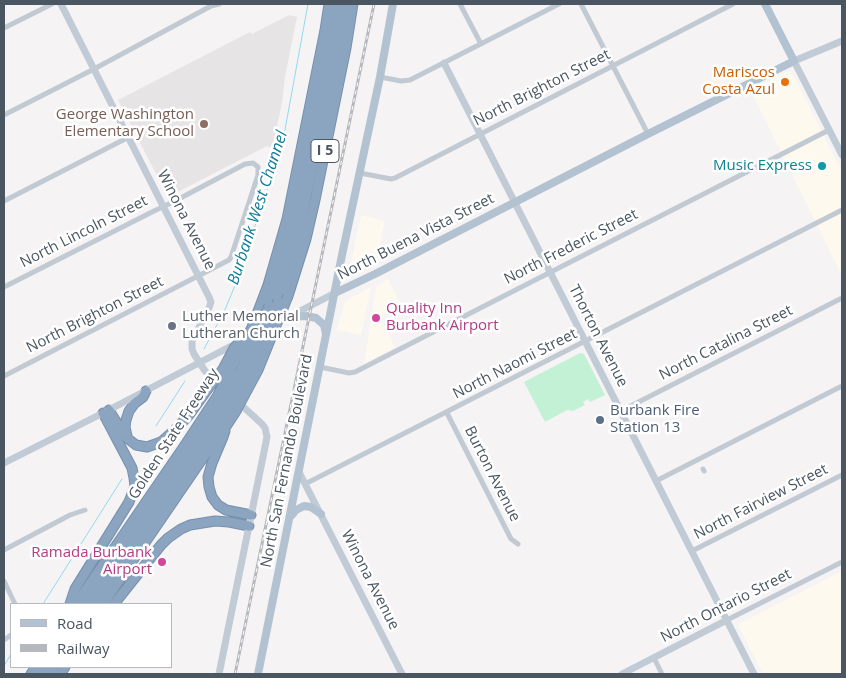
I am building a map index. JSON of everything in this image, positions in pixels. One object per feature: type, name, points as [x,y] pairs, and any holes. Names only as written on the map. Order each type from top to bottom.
[{"type":"highway","name":"Golden State Freeway","points":[[103,603],[225,428],[227,403],[237,359],[259,311],[287,219],[330,4]]},
{"type":"highway","points":[[96,603],[213,432],[269,306],[288,249],[338,4]]},
{"type":"highway","points":[[87,603],[191,451],[241,386],[252,363],[284,285],[298,235],[338,46],[345,4]]},
{"type":"highway","name":"Golden State Freeway","points":[[77,603],[180,453],[258,370],[288,296],[306,239],[354,4]]},
{"type":"highway","points":[[106,411],[127,438],[136,445],[147,447],[161,442],[189,415],[223,369],[234,348],[251,330]]},
{"type":"highway","points":[[127,438],[125,428],[129,411],[143,397],[146,391]]},
{"type":"highway","points":[[70,603],[75,589],[129,502],[135,486],[132,468],[106,411]]},
{"type":"highway","points":[[225,428],[224,437],[208,477],[212,498],[226,510],[251,515]]},
{"type":"highway","points":[[115,603],[168,538],[181,529],[190,525],[214,521],[249,526]]},
{"type":"main road","name":"North San Fernando Boulevard","points":[[258,674],[380,77],[393,4]]},
{"type":"main road","points":[[765,4],[794,61]]},
{"type":"main road","name":"North Buena Vista Street","points":[[335,293],[794,61]]},
{"type":"main road","points":[[288,317],[307,316],[316,318],[324,325],[327,337]]},
{"type":"main road","points":[[290,518],[296,510],[304,506],[311,506],[321,514]]},
{"type":"street","points":[[4,28],[52,4]]},
{"type":"street","name":"Winona Avenue","points":[[61,4],[209,296],[210,308],[192,341],[193,353],[206,373],[262,424],[267,433]]},
{"type":"street","points":[[4,114],[218,4]]},
{"type":"street","points":[[460,4],[481,44]]},
{"type":"street","points":[[380,77],[401,82],[410,80],[559,4]]},
{"type":"street","points":[[581,4],[648,134]]},
{"type":"street","name":"North Brighton Street","points":[[360,173],[395,178],[733,4]]},
{"type":"street","name":"North Buena Vista Street","points":[[794,61],[842,41]]},
{"type":"street","points":[[794,61],[842,155]]},
{"type":"street","name":"Thorton Avenue","points":[[444,63],[754,674]]},
{"type":"street","name":"North Frederic Street","points":[[320,367],[349,373],[355,372],[829,130]]},
{"type":"street","points":[[4,201],[129,137]]},
{"type":"street","name":"North Lincoln Street","points":[[4,287],[245,164],[257,165]]},
{"type":"street","name":"North Brighton Street","points":[[4,376],[229,260],[258,175],[257,165]]},
{"type":"street","name":"North Naomi Street","points":[[306,484],[842,210]]},
{"type":"street","name":"North Buena Vista Street","points":[[4,463],[335,293]]},
{"type":"street","name":"North Catalina Street","points":[[620,411],[842,298]]},
{"type":"street","points":[[656,481],[842,386]]},
{"type":"street","name":"Burton Avenue","points":[[447,413],[508,533],[518,544]]},
{"type":"street","name":"North San Fernando Boulevard","points":[[219,674],[267,433]]},
{"type":"street","name":"Winona Avenue","points":[[299,472],[402,674]]},
{"type":"street","name":"North Fairview Street","points":[[692,551],[842,475]]},
{"type":"street","points":[[4,550],[70,515],[85,510]]},
{"type":"street","name":"North Ontario Street","points":[[622,674],[842,562]]},
{"type":"street","points":[[4,582],[14,603]]},
{"type":"street","points":[[654,658],[662,674]]},
{"type":"shaded area","name":"George Washington Elementary School","points":[[289,15],[297,17],[272,148],[267,146],[168,197],[118,100],[250,32],[252,34]]},
{"type":"shaded area","points":[[786,72],[790,72],[794,76],[842,172],[842,276],[751,91]]},
{"type":"shaded area","points":[[361,215],[385,221],[376,263],[354,273],[350,267]]},
{"type":"shaded area","points":[[388,279],[402,306],[380,317],[395,347],[364,364],[376,287]]},
{"type":"shaded area","points":[[371,287],[361,335],[337,330],[345,301]]},
{"type":"shaded area","points":[[842,571],[842,674],[763,674],[739,624]]},
{"type":"green space","points":[[580,353],[584,354],[605,395],[590,402],[588,399],[583,402],[585,405],[573,411],[567,410],[545,422],[524,382]]},
{"type":"waterway","name":"Burbank West Channel","points":[[204,349],[224,312],[236,283],[280,151],[308,4]]},
{"type":"waterway","name":"Burbank West Channel","points":[[156,426],[185,381]]},
{"type":"waterway","name":"Burbank West Channel","points":[[44,603],[122,479]]},
{"type":"waterway","name":"Burbank West Channel","points":[[4,666],[10,656]]},
{"type":"railway","points":[[235,674],[374,4]]},
{"type":"place","name":"Mariscos Costa Azul","points":[[785,82]]},
{"type":"place","name":"George Washington Elementary School","points":[[204,124]]},
{"type":"place","name":"Music Express","points":[[822,166]]},
{"type":"place","name":"Quality Inn Burbank Airport","points":[[376,318]]},
{"type":"place","name":"Luther Memorial Lutheran Church","points":[[172,326]]},
{"type":"place","name":"Burbank Fire Station 13","points":[[600,420]]},
{"type":"place","name":"Ramada Burbank Airport","points":[[162,562]]}]
